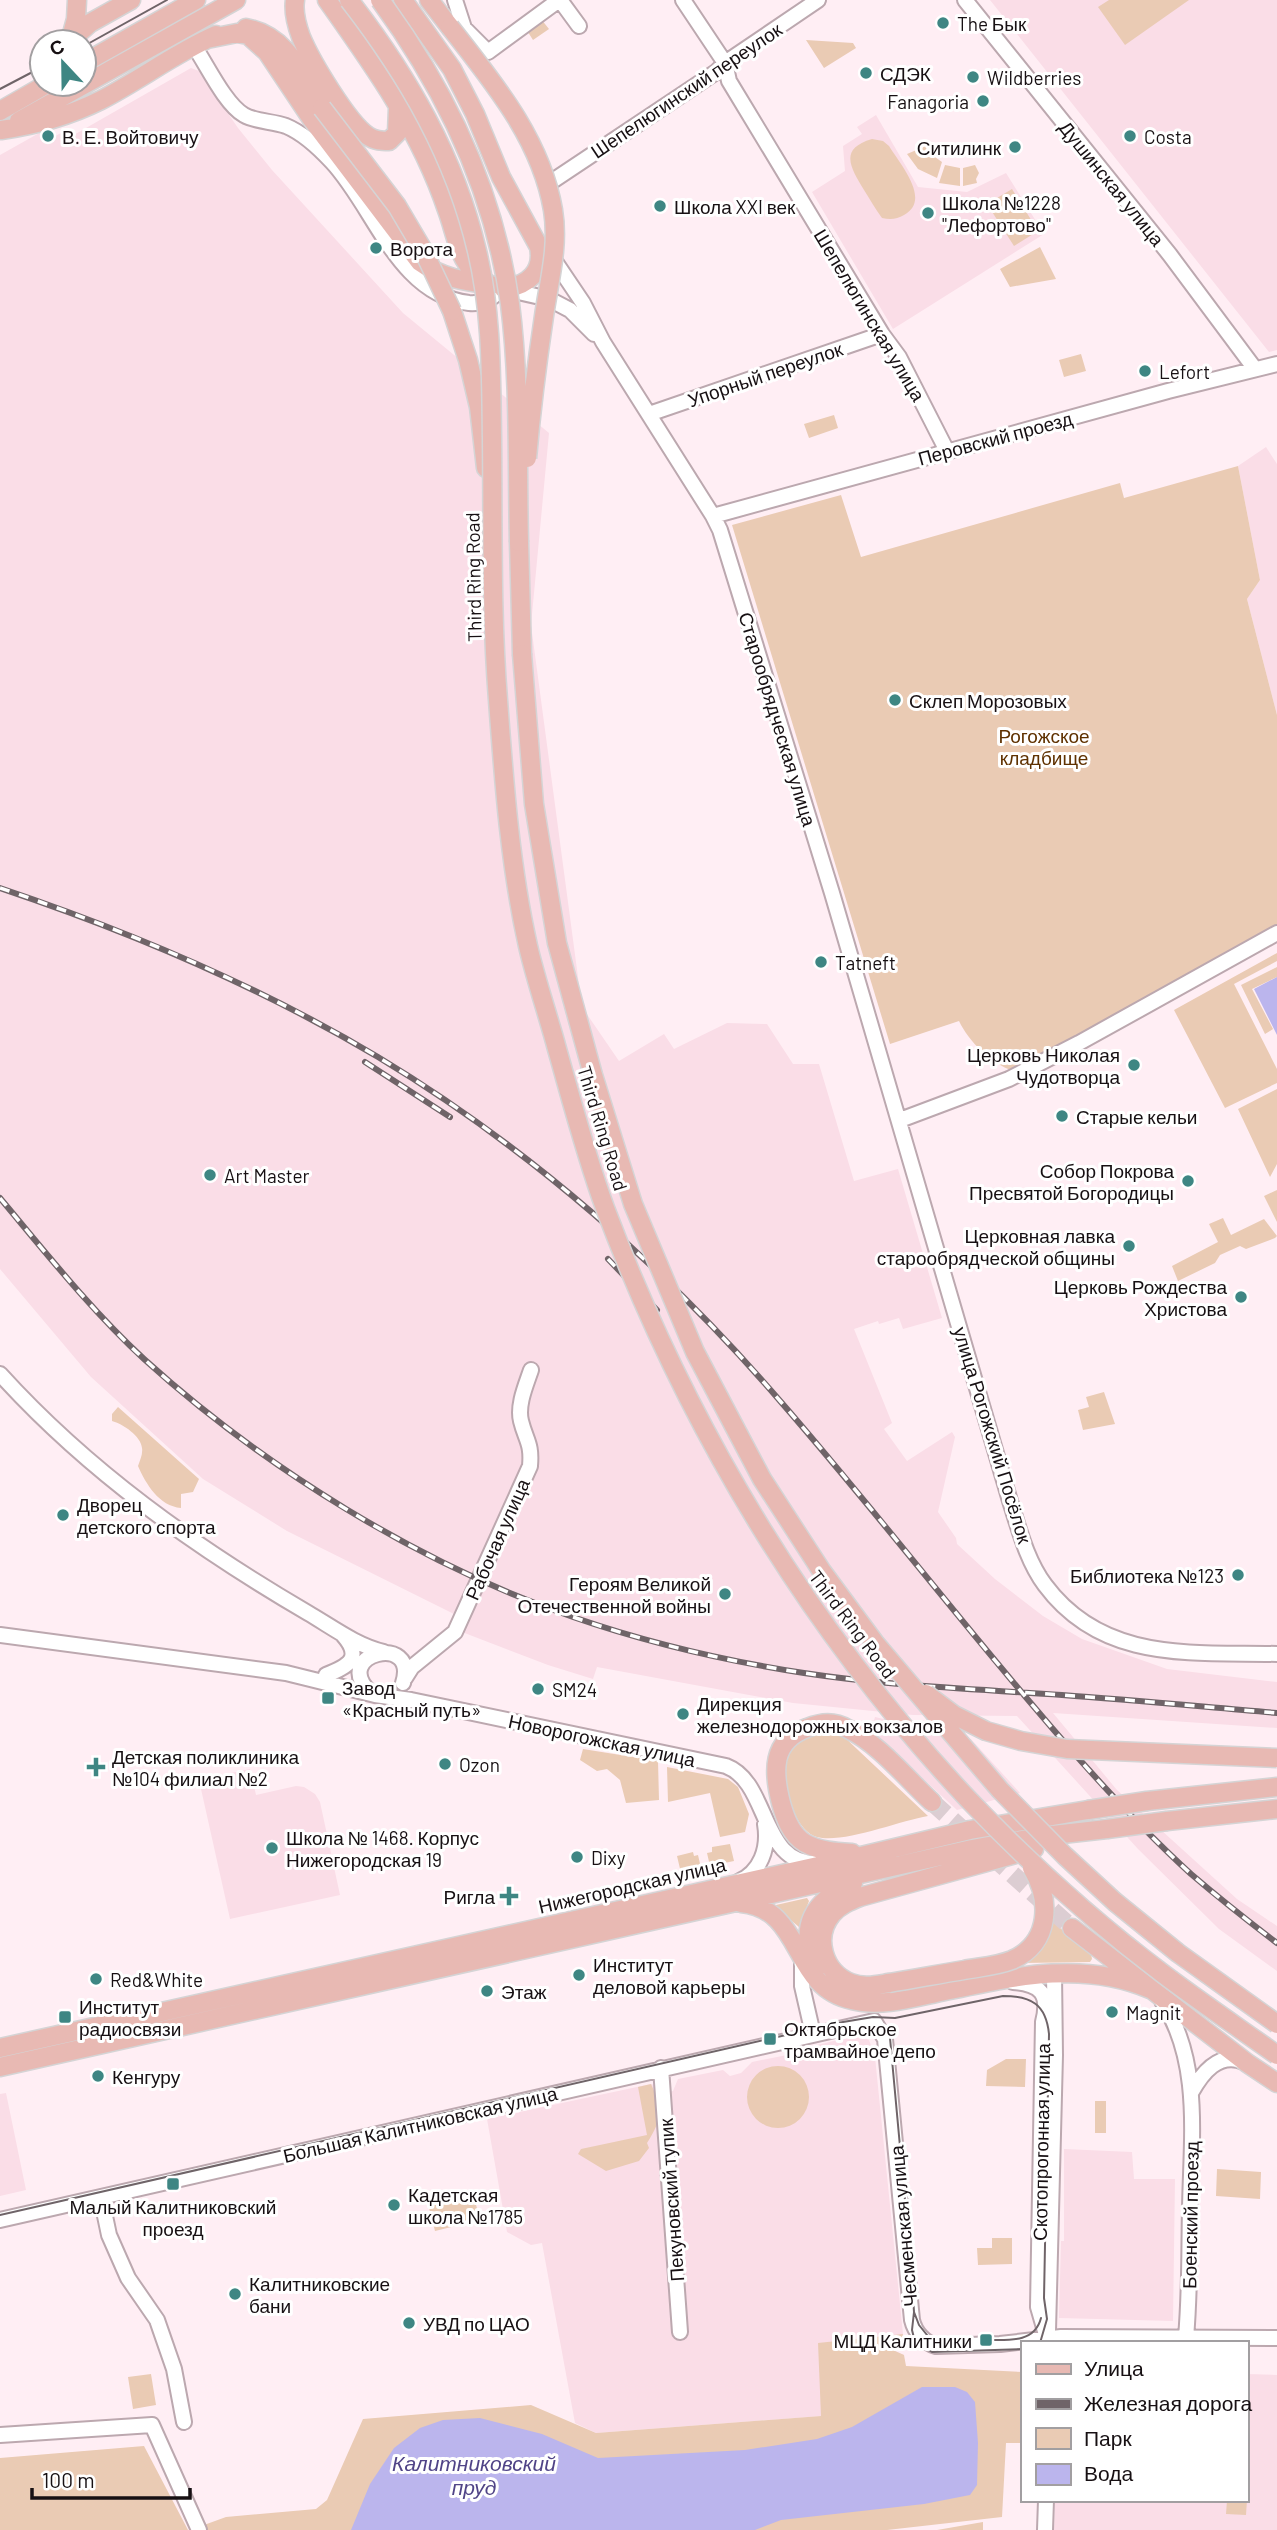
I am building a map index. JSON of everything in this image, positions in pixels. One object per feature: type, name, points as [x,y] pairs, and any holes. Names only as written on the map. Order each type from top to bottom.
[{"type":"main road","points":[[73,28],[78,0]]},
{"type":"main road","points":[[84,28],[131,0]]},
{"type":"main road","points":[[98,55],[196,0]]},
{"type":"main road","points":[[1,130],[236,0]]},
{"type":"main road","points":[[295,0],[296,20],[301,37],[320,72],[354,122],[367,136],[377,141],[389,141],[397,133],[398,105]]},
{"type":"main road","points":[[327,0],[398,105],[431,166],[467,265],[474,274],[498,287]]},
{"type":"main road","name":"Third Ring Road","points":[[349,0],[377,36],[422,108],[453,173],[478,256],[491,346],[495,662],[506,807],[528,945],[603,1204],[667,1359],[735,1488],[796,1585],[916,1740],[972,1803],[1093,1917],[1151,1964],[1277,2056]]},
{"type":"main road","name":"Third Ring Road","points":[[380,0],[420,58],[461,132],[482,186],[501,254],[514,346],[522,654],[534,804],[557,943],[633,1204],[695,1352],[762,1479],[821,1570],[875,1643],[1000,1790],[1115,1902],[1178,1953],[1277,2024]]},
{"type":"main road","points":[[201,43],[237,33],[256,40],[279,66],[312,117],[421,262],[435,273],[447,278],[498,287],[530,279],[539,267],[539,247],[501,177],[475,114],[452,69],[403,0]]},
{"type":"main road","points":[[429,0],[502,94],[527,136],[542,171],[553,211],[554,256],[530,415],[519,542]]},
{"type":"main road","points":[[1,130],[62,117],[100,100],[201,43],[233,29],[244,28],[272,36],[285,49],[322,108],[397,206],[423,250],[452,312],[468,360],[479,407],[493,541]]},
{"type":"main road","points":[[4,108],[28,89]]},
{"type":"main road","points":[[4,108],[28,95]]},
{"type":"main road","points":[[875,1643],[919,1688],[954,1715],[986,1731],[1021,1741],[1068,1749],[1277,1758]]},
{"type":"main road","points":[[887,1850],[855,1853],[830,1851],[808,1845],[799,1839],[790,1828],[784,1813],[775,1770],[782,1747],[790,1737],[815,1725],[831,1722],[846,1727],[865,1739],[932,1802]]},
{"type":"main road","name":"Нижегородская улица","points":[[0,2048],[970,1830],[1147,1801],[1277,1787]]},
{"type":"main road","name":"Нижегородская улица","points":[[0,2067],[972,1849],[1044,1836],[1277,1809]]},
{"type":"main road","points":[[1021,1850],[1043,1889],[1045,1904],[1045,1919],[1041,1931],[1025,1952],[998,1964],[866,1986],[839,1976],[830,1966],[824,1955],[823,1933],[834,1912],[844,1903],[860,1897],[1107,1829]]},
{"type":"main road","points":[[829,1989],[818,1973],[807,1942],[808,1931],[817,1909],[827,1897],[842,1888],[896,1867]]},
{"type":"main road","points":[[728,1903],[746,1904],[774,1914],[784,1924],[802,1961],[816,1978],[829,1989],[851,2000],[890,2002],[998,1980],[1055,1973],[1096,1973],[1121,1977],[1154,1992]]},
{"type":"main road","points":[[1072,1928],[1247,2063],[1277,2083]]},
{"type":"street","points":[[456,0],[464,28],[488,52],[559,0],[579,26]]},
{"type":"street","name":"Шепелюгинская улица","points":[[683,0],[724,63],[729,81],[882,334],[899,357],[947,451]]},
{"type":"street","name":"Шепелюгинский переулок","points":[[554,180],[818,0]]},
{"type":"street","name":"Душинская улица","points":[[972,2],[1255,369]]},
{"type":"street","points":[[201,43],[232,104],[245,116],[285,126],[304,136],[332,162],[406,269],[427,289],[456,301],[475,303],[495,295],[498,287]]},
{"type":"street","name":"Старообрядческая улица","points":[[529,228],[583,303],[603,342],[720,530],[900,1120]]},
{"type":"street","name":"Старообрядческая улица","points":[[498,287],[549,299],[570,310],[603,342]]},
{"type":"street","name":"Упорный переулок","points":[[649,414],[882,334]]},
{"type":"street","name":"Перовский проезд","points":[[713,516],[1277,364]]},
{"type":"street","points":[[900,1120],[1009,1079],[1277,933]]},
{"type":"street","name":"улица Рогожский Посёлок","points":[[900,1120],[1013,1511],[1023,1542],[1044,1584],[1077,1617],[1105,1635],[1125,1643],[1161,1650],[1277,1654]]},
{"type":"street","name":"Рабочая улица","points":[[403,1681],[412,1667],[455,1632],[530,1466],[531,1450],[521,1420],[522,1401],[531,1370]]},
{"type":"street","points":[[0,1374],[47,1423],[149,1510],[271,1591],[360,1644],[405,1658],[428,1654]]},
{"type":"street","points":[[326,1675],[352,1660],[351,1647],[339,1631]]},
{"type":"street","name":"Новорогожская улица","points":[[0,1635],[303,1677],[375,1695],[411,1700],[726,1766],[743,1775],[775,1839],[792,1856],[815,1864],[836,1862]]},
{"type":"street","points":[[360,1644],[364,1655],[362,1682],[370,1692]]},
{"type":"street","points":[[303,1677],[340,1677],[362,1667],[371,1654],[390,1654],[403,1666],[403,1690],[411,1700]]},
{"type":"street","points":[[388,1696],[399,1689],[403,1681]]},
{"type":"street","points":[[1237,1790],[1277,1779]]},
{"type":"street","points":[[735,1884],[746,1879],[759,1864],[766,1840],[764,1819]]},
{"type":"street","points":[[802,1961],[802,1986],[813,2034]]},
{"type":"street","name":"Скотопрогонная улица","points":[[1048,2340],[1055,1973]]},
{"type":"street","name":"Скотопрогонная улица","points":[[998,1980],[1035,1986],[1044,1996],[1045,2003],[1038,2308],[1048,2340]]},
{"type":"street","name":"Боенский проезд","points":[[1154,1992],[1171,2015],[1182,2040],[1192,2093],[1186,2337]]},
{"type":"street","name":"Чесменская улица","points":[[840,2028],[874,2021],[885,2039],[912,2320],[916,2330],[927,2343],[936,2346],[1021,2342]]},
{"type":"street","name":"Большая Калитниковская улица","points":[[0,2220],[840,2028]]},
{"type":"street","points":[[1192,2093],[1199,2079],[1218,2062],[1235,2058],[1247,2063]]},
{"type":"street","name":"Пекуновский тупик","points":[[661,2068],[680,2332]]},
{"type":"street","points":[[101,2197],[109,2235],[128,2278],[157,2320],[174,2369],[184,2423]]},
{"type":"street","name":"Чесменская улица","points":[[1048,2340],[1277,2338]]},
{"type":"street","points":[[0,2435],[152,2425],[200,2530]]},
{"type":"street","points":[[1045,2530],[1046,2502]]},
{"type":"shaded area","points":[[990,0],[1277,0],[1277,350],[1269,352]]},
{"type":"shaded area","points":[[191,68],[199,71],[238,128],[272,170],[403,313],[549,433],[531,625],[582,1007],[619,1061],[664,1034],[674,1049],[727,1023],[767,1024],[793,1064],[819,1064],[854,1181],[898,1169],[942,1318],[903,1329],[899,1318],[854,1329],[892,1423],[884,1429],[907,1461],[952,1432],[955,1437],[938,1512],[956,1538],[957,1544],[995,1579],[1043,1616],[1082,1639],[1167,1669],[1277,1682],[1277,1728],[1053,1713],[1117,1790],[1237,1899],[1277,1926],[1277,1971],[1219,1929],[1138,1849],[1017,1716],[913,1715],[793,1703],[597,1667],[593,1679],[462,1632],[454,1614],[287,1531],[203,1479],[91,1377],[0,1269],[0,155],[41,132],[46,141],[61,133],[65,140]]},
{"type":"shaded area","name":"Школа №1228 \"Лефортово\"","points":[[876,115],[918,187],[967,192],[1006,173],[1044,234],[893,329],[812,192],[845,171],[843,146],[862,134],[857,127]]},
{"type":"shaded area","points":[[1266,447],[1277,464],[1277,715],[1247,599],[1260,580],[1238,466]]},
{"type":"shaded area","points":[[875,1717],[971,1739],[1020,1793],[957,1810],[871,1731]]},
{"type":"shaded area","name":"Школа № 1468. Корпус Нижегородская 19","points":[[250,1769],[256,1795],[296,1786],[304,1787],[315,1794],[320,1802],[340,1895],[230,1919],[199,1780]]},
{"type":"shaded area","name":"Октябрьское трамвайное депо","points":[[858,2035],[869,2040],[875,2057],[903,2334],[901,2344],[895,2351],[904,2355],[822,2416],[596,2433],[575,2423],[542,2243],[531,2245],[507,2232],[487,2119],[651,2084],[655,2085],[659,2094],[673,2091],[678,2079],[723,2070],[730,2076],[741,2073],[752,2062],[792,2054],[805,2048]]},
{"type":"shaded area","points":[[6,2093],[26,2190],[0,2196],[0,2094]]},
{"type":"shaded area","points":[[1064,2149],[1132,2152],[1134,2179],[1175,2179],[1173,2321],[1059,2318],[1061,2241],[1064,2241]]},
{"type":"shaded area","points":[[1249,2374],[1277,2375],[1277,2530],[1054,2530],[1055,2502],[1249,2502]]},
{"type":"green space","points":[[1109,0],[1189,0],[1125,45],[1098,7]]},
{"type":"green space","points":[[541,19],[549,29],[533,40],[526,29]]},
{"type":"green space","points":[[806,40],[853,43],[856,48],[824,68]]},
{"type":"green space","points":[[872,139],[883,141],[889,146],[911,182],[915,200],[912,208],[899,217],[882,218],[852,167],[850,160],[855,148]]},
{"type":"green space","points":[[926,146],[932,155],[942,162],[937,178],[918,169],[907,154]]},
{"type":"green space","points":[[945,165],[960,168],[960,186],[939,183]]},
{"type":"green space","points":[[975,165],[979,173],[977,183],[963,186],[963,168]]},
{"type":"green space","points":[[1012,189],[1038,231],[1014,246],[987,204]]},
{"type":"green space","points":[[1040,247],[1056,279],[1010,287],[1000,269]]},
{"type":"green space","points":[[1081,354],[1086,371],[1064,377],[1059,360]]},
{"type":"green space","points":[[834,415],[838,428],[809,438],[804,424]]},
{"type":"green space","name":"Рогожское кладбище","points":[[1238,466],[1260,580],[1247,599],[1277,715],[1277,928],[1013,1071],[982,1051],[959,1021],[890,1044],[732,525],[841,495],[861,557],[1120,483],[1124,498]]},
{"type":"green space","points":[[1277,953],[1277,961],[1234,984],[1277,1069],[1277,1083],[1225,1108],[1174,1010]]},
{"type":"green space","points":[[1277,967],[1277,977],[1252,989],[1273,1029],[1265,1034],[1241,985]]},
{"type":"green space","points":[[1277,1089],[1277,1164],[1270,1177],[1238,1109]]},
{"type":"green space","points":[[1277,1190],[1277,1222],[1264,1196]]},
{"type":"green space","points":[[1223,1218],[1231,1235],[1264,1219],[1277,1236],[1246,1249],[1240,1246],[1220,1255],[1215,1263],[1178,1281],[1172,1266],[1218,1242],[1209,1224]]},
{"type":"green space","points":[[1104,1392],[1115,1424],[1083,1430],[1078,1410],[1089,1407],[1086,1397]]},
{"type":"green space","points":[[118,1407],[199,1479],[193,1492],[181,1494],[181,1508],[160,1499],[145,1480],[138,1466],[141,1444],[135,1435],[112,1421],[112,1414]]},
{"type":"green space","points":[[826,1731],[840,1733],[928,1816],[841,1837],[817,1837],[809,1833],[797,1818],[788,1797],[786,1763],[792,1749],[800,1740]]},
{"type":"green space","points":[[583,1749],[658,1761],[659,1800],[626,1803],[620,1780],[607,1769],[597,1771],[580,1760]]},
{"type":"green space","points":[[667,1767],[728,1779],[738,1787],[749,1814],[745,1832],[720,1837],[710,1793],[668,1802]]},
{"type":"green space","points":[[730,1844],[734,1861],[710,1866],[707,1853],[712,1852],[712,1847]]},
{"type":"green space","points":[[693,1852],[694,1856],[698,1855],[701,1868],[681,1873],[677,1856]]},
{"type":"green space","points":[[807,1898],[809,1901],[799,1927],[775,1907],[776,1905]]},
{"type":"green space","points":[[1053,1922],[1091,1954],[1090,1962],[1022,1963]]},
{"type":"green space","points":[[1006,2059],[1026,2059],[1025,2087],[986,2086],[987,2070]]},
{"type":"green space","points":[[778,2066],[790,2068],[800,2075],[807,2085],[807,2109],[800,2119],[790,2126],[778,2128],[766,2126],[756,2119],[749,2109],[747,2097],[749,2085],[756,2075],[766,2068]]},
{"type":"green space","points":[[651,2084],[658,2101],[658,2121],[647,2143],[649,2148],[639,2161],[606,2171],[578,2154],[581,2149],[647,2135],[638,2087]]},
{"type":"green space","points":[[1095,2101],[1106,2101],[1106,2133],[1095,2133]]},
{"type":"green space","points":[[1217,2169],[1261,2172],[1260,2199],[1216,2196]]},
{"type":"green space","points":[[473,2193],[480,2220],[435,2231],[428,2204]]},
{"type":"green space","points":[[992,2238],[1012,2238],[1012,2264],[978,2265],[977,2248],[992,2248]]},
{"type":"green space","name":"Калитниковский пруд","points":[[903,2334],[901,2344],[895,2351],[904,2355],[906,2366],[1021,2372],[1021,2443],[1006,2443],[1002,2517],[887,2530],[206,2530],[204,2525],[226,2517],[316,2509],[327,2500],[363,2419],[531,2405],[596,2433],[821,2416],[818,2343]]},
{"type":"green space","points":[[151,2374],[156,2405],[133,2409],[128,2377]]},
{"type":"green space","points":[[144,2446],[188,2530],[0,2530],[0,2458]]},
{"type":"green space","points":[[1227,2502],[1247,2502],[1246,2515],[1226,2514]]},
{"type":"green space","points":[[983,2522],[983,2530],[937,2530]]},
{"type":"water","points":[[1277,977],[1277,1035],[1254,989]]},
{"type":"water","name":"Калитниковский пруд","points":[[922,2387],[955,2387],[967,2392],[975,2402],[977,2485],[970,2495],[924,2504],[781,2520],[755,2530],[351,2530],[370,2484],[394,2448],[420,2428],[443,2420],[480,2418],[542,2434],[598,2458],[745,2450],[817,2439],[852,2427]]},
{"type":"tunnel","points":[[932,1802],[1072,1928]]},
{"type":"tram line","points":[[98,38],[167,0]]},
{"type":"tram line","points":[[0,89],[28,74]]},
{"type":"tram line","points":[[0,2215],[843,2022],[873,2017],[895,2018],[1013,1996],[1029,2000],[1041,2009],[1049,2034],[1044,2298],[1047,2319],[1041,2341]]},
{"type":"tram line","points":[[859,2029],[876,2028],[890,2038],[911,2266],[914,2312],[912,2330],[915,2342],[932,2352],[1021,2349]]},
{"type":"tram line","points":[[914,2312],[919,2325],[931,2340],[954,2341]]},
{"type":"tram line","points":[[979,2340],[1024,2337],[1032,2333],[1041,2318]]},
{"type":"railway","points":[[0,888],[98,923],[194,962],[333,1031],[434,1092],[489,1130],[593,1213],[691,1304],[737,1352],[1091,1773],[1170,1855],[1277,1943]]},
{"type":"railway","points":[[365,1062],[450,1117]]},
{"type":"railway","points":[[0,1198],[69,1281],[124,1340],[190,1399],[240,1438],[346,1509],[402,1541],[516,1595],[573,1617],[658,1643],[804,1673],[900,1684],[1277,1713]]},
{"type":"railway","points":[[608,1259],[657,1310]]},
{"type":"place","name":"The Бык","points":[[943,23]]},
{"type":"place","name":"СДЭК","points":[[866,73]]},
{"type":"place","name":"Wildberries","points":[[973,77]]},
{"type":"place","name":"Fanagoria","points":[[983,101]]},
{"type":"place","name":"В. Е. Войтовичу","points":[[48,136]]},
{"type":"place","name":"Costa","points":[[1130,136]]},
{"type":"place","name":"Ситилинк","points":[[1015,147]]},
{"type":"place","name":"Школа XXI век","points":[[660,206]]},
{"type":"place","name":"Школа №1228 \"Лефортово\"","points":[[928,213]]},
{"type":"place","name":"Ворота","points":[[376,248]]},
{"type":"place","name":"Lefort","points":[[1145,371]]},
{"type":"place","name":"Склеп Морозовых","points":[[895,700]]},
{"type":"place","name":"Tatneft","points":[[821,962]]},
{"type":"place","name":"Церковь Николая Чудотворца","points":[[1134,1065]]},
{"type":"place","name":"Старые кельи","points":[[1062,1116]]},
{"type":"place","name":"Art Master","points":[[210,1175]]},
{"type":"place","name":"Собор Покрова Пресвятой Богородицы","points":[[1188,1181]]},
{"type":"place","name":"Церковная лавка старообрядческой общины","points":[[1129,1246]]},
{"type":"place","name":"Церковь Рождества Христова","points":[[1241,1297]]},
{"type":"place","name":"Дворец детского спорта","points":[[63,1515]]},
{"type":"place","name":"Библиотека №123","points":[[1238,1575]]},
{"type":"place","name":"Героям Великой Отечественной войны","points":[[725,1594]]},
{"type":"place","name":"SM24","points":[[538,1689]]},
{"type":"place","name":"Завод «Красный путь»","points":[[328,1698]]},
{"type":"place","name":"Дирекция железнодорожных вокзалов","points":[[683,1714]]},
{"type":"place","name":"Ozon","points":[[445,1764]]},
{"type":"place","name":"Детская поликлиника №104 филиал №2","points":[[96,1767]]},
{"type":"place","name":"Школа № 1468. Корпус Нижегородская 19","points":[[272,1848]]},
{"type":"place","name":"Dixy","points":[[577,1857]]},
{"type":"place","name":"Ригла","points":[[509,1896]]},
{"type":"place","name":"Институт деловой карьеры","points":[[579,1975]]},
{"type":"place","name":"Red&White","points":[[96,1979]]},
{"type":"place","name":"Этаж","points":[[487,1991]]},
{"type":"place","name":"Magnit","points":[[1112,2012]]},
{"type":"place","name":"Институт радиосвязи","points":[[65,2017]]},
{"type":"place","name":"Октябрьское трамвайное депо","points":[[770,2039]]},
{"type":"place","name":"Кенгуру","points":[[98,2076]]},
{"type":"place","name":"Малый Калитниковский проезд","points":[[173,2184]]},
{"type":"place","name":"Кадетская школа №1785","points":[[394,2205]]},
{"type":"place","name":"Калитниковские бани","points":[[235,2294]]},
{"type":"place","name":"УВД по ЦАО","points":[[409,2323]]},
{"type":"place","name":"МЦД Калитники","points":[[986,2340]]}]
